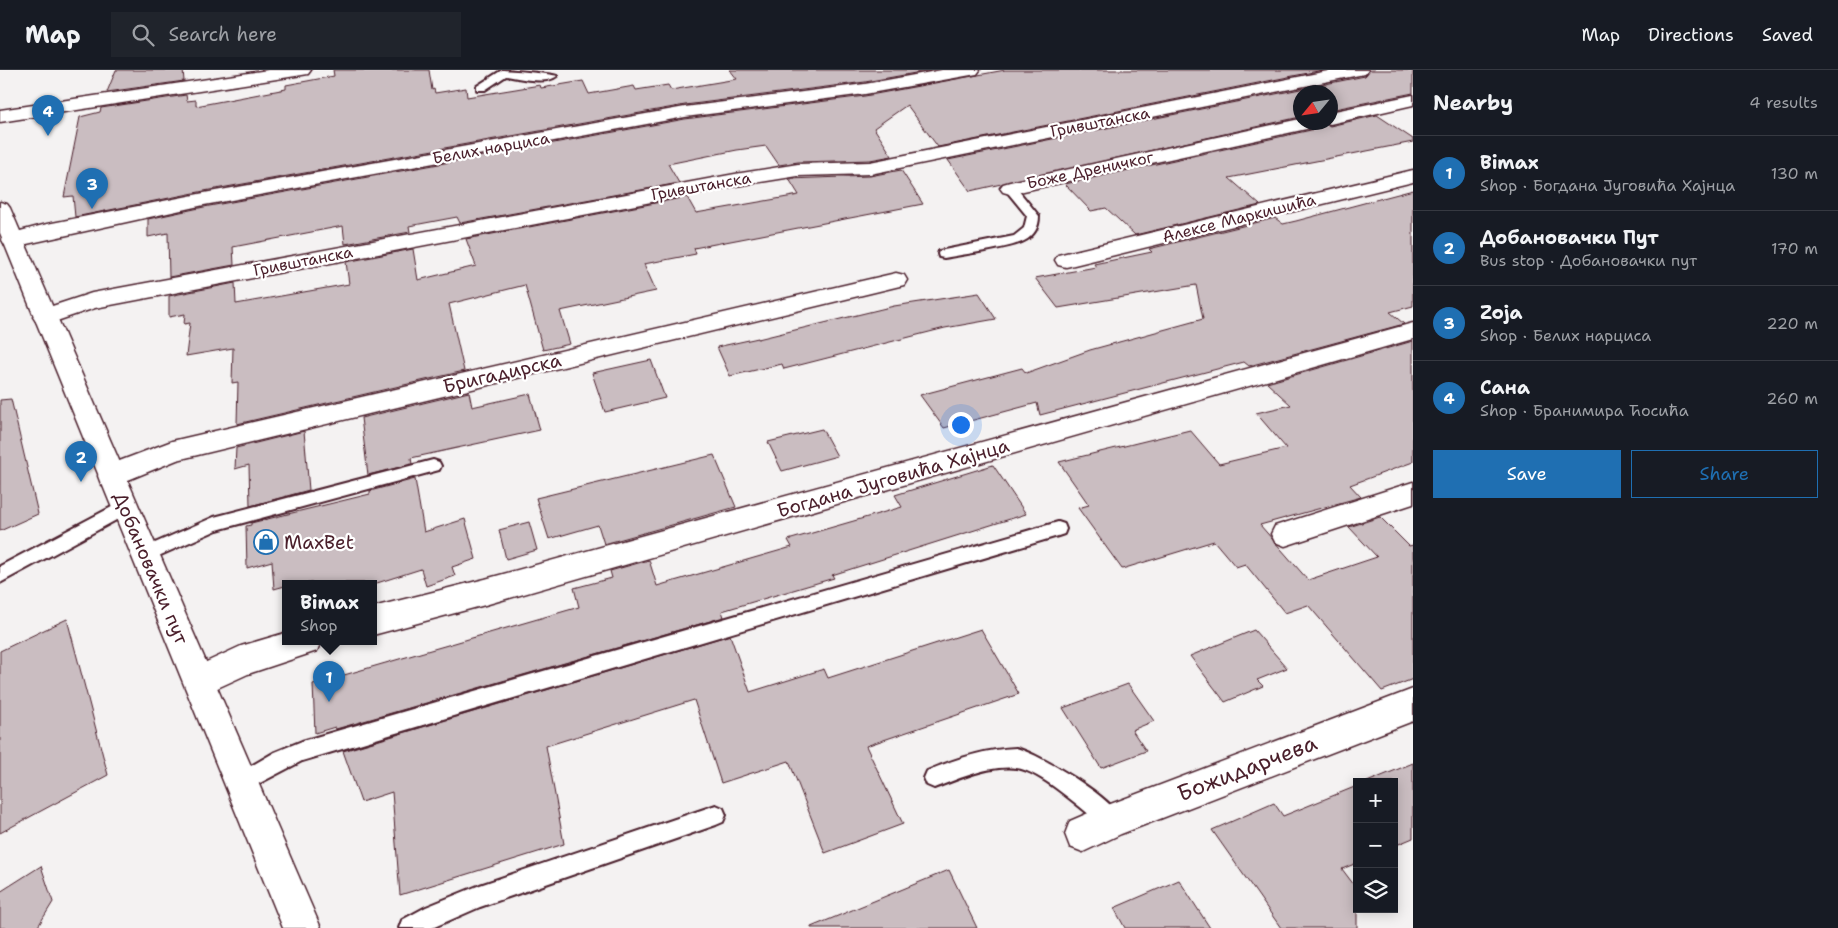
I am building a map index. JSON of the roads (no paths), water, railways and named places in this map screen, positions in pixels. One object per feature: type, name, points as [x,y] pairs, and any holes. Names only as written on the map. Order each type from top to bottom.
[{"type":"street","points":[[0,116],[302,70]]},
{"type":"street","name":"Белих нарциса","points":[[4,224],[47,231],[204,199],[692,111],[865,89],[971,70]]},
{"type":"street","name":"Гривштанска","points":[[45,317],[92,301],[663,193],[798,170],[870,168],[1359,70]]},
{"type":"street","points":[[1338,116],[1413,100]]},
{"type":"street","name":"Боже Дреничког","points":[[1010,188],[1293,126]]},
{"type":"street","name":"Алексе Маркишића","points":[[1066,260],[1413,176]]},
{"type":"street","name":"Добановачки пут","points":[[4,224],[200,681],[302,928]]},
{"type":"street","name":"Бригадирска","points":[[111,476],[172,451],[896,280]]},
{"type":"street","name":"Богдана Југовића Хајнца","points":[[377,620],[484,592],[1413,332]]},
{"type":"street","points":[[1285,534],[1413,493]]},
{"type":"street","points":[[200,681],[241,661],[293,645]]},
{"type":"street","name":"Божидарчева","points":[[1083,834],[1112,820],[1413,705]]},
{"type":"lane","points":[[481,88],[508,71],[533,77],[552,76]]},
{"type":"lane","name":"Боже Дреничког","points":[[944,254],[1018,239],[1028,233],[1033,225],[1033,216],[1010,188]]},
{"type":"lane","points":[[145,555],[214,524],[433,466]]},
{"type":"lane","points":[[0,575],[125,507]]},
{"type":"lane","points":[[241,783],[282,759],[302,751],[1058,529]]},
{"type":"lane","points":[[934,778],[992,760],[1018,758],[1045,770],[1112,820]]},
{"type":"lane","points":[[410,928],[434,915],[480,896],[716,815]]},
{"type":"place","name":"Сана","points":[[48,136]]},
{"type":"place","name":"Zoja","points":[[92,209]]},
{"type":"place","name":"Добановачки Пут","points":[[81,482]]},
{"type":"place","name":"MaxBet","points":[[266,542]]},
{"type":"place","name":"Bimax","points":[[329,702]]}]
